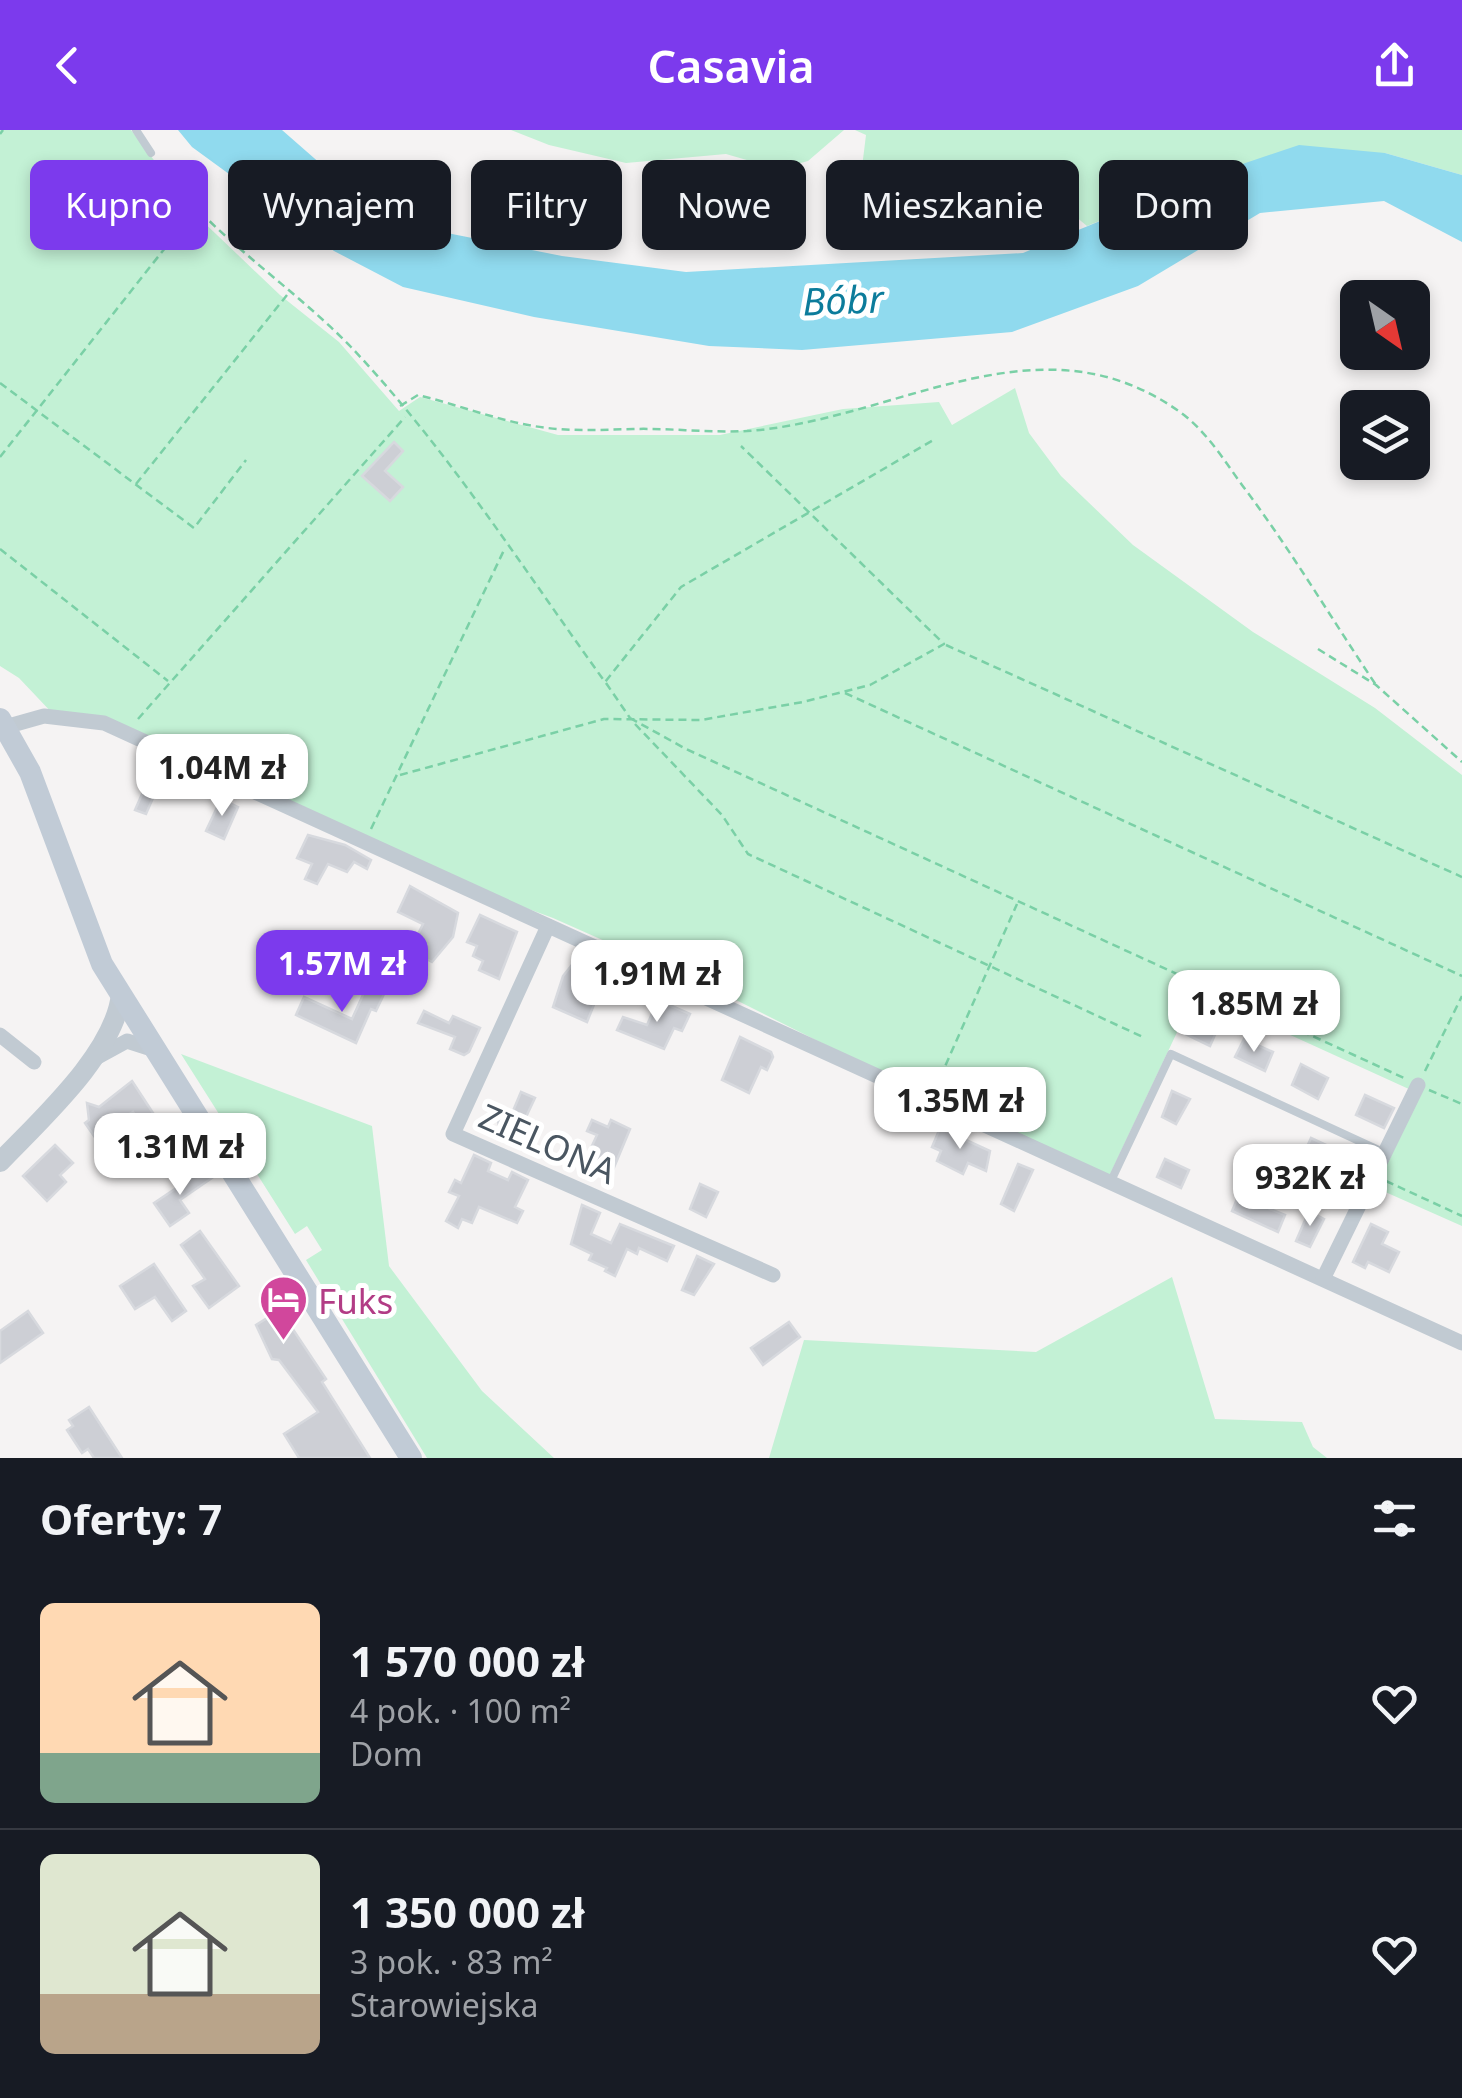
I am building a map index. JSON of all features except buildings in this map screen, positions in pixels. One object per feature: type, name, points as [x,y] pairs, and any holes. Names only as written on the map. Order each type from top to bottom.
[{"type":"main road","points":[[3,723],[30,772],[86,930],[121,994],[411,1458]]},
{"type":"street","points":[[3,723],[44,716],[104,723],[1462,1343]]},
{"type":"street","name":"ZIELONA","points":[[548,926],[453,1134],[773,1275]]},
{"type":"street","points":[[0,1162],[91,1061],[118,1015],[121,994]]},
{"type":"street","points":[[0,1035],[34,1062]]},
{"type":"street","points":[[91,1061],[126,1041],[154,1050]]},
{"type":"street","points":[[1323,1279],[1418,1085]]},
{"type":"lane","points":[[136,130],[151,153]]},
{"type":"lane","points":[[1110,1183],[1171,1054],[1385,1153]]},
{"type":"path","points":[[151,153],[157,160]]},
{"type":"path","points":[[208,220],[352,348],[408,415],[630,718],[722,815],[748,854],[1145,1038]]},
{"type":"path","points":[[0,457],[163,250]]},
{"type":"path","points":[[134,485],[288,294]]},
{"type":"path","points":[[400,406],[418,396],[530,425],[592,432],[722,432],[790,424],[986,374],[1030,369],[1104,377],[1152,396],[1204,432],[1312,579],[1334,625],[1376,685]]},
{"type":"path","points":[[0,383],[194,528],[246,460]]},
{"type":"path","points":[[138,719],[408,415]]},
{"type":"path","points":[[605,682],[681,587],[934,439]]},
{"type":"path","points":[[741,446],[944,644],[1462,877]]},
{"type":"path","points":[[364,842],[400,775],[506,546]]},
{"type":"path","points":[[0,549],[170,683]]},
{"type":"path","points":[[400,775],[604,720],[701,720],[842,692],[870,684],[944,644]]},
{"type":"path","points":[[1318,650],[1376,685],[1462,762]]},
{"type":"path","points":[[842,692],[1462,976]]},
{"type":"path","points":[[630,718],[686,749],[1462,1104]]},
{"type":"path","points":[[930,1102],[1018,903]]},
{"type":"path","points":[[1418,1085],[1462,996]]},
{"type":"path","points":[[1374,1175],[1462,1216]]},
{"type":"green space","points":[[0,130],[131,130],[154,160],[30,160],[30,250],[208,250],[208,226],[228,250],[233,250],[280,295],[339,342],[399,411],[420,397],[558,435],[720,435],[843,409],[939,402],[952,425],[1015,388],[1029,433],[1061,476],[1133,545],[1253,632],[1375,708],[1462,775],[1462,1226],[1365,1183],[1411,1090],[1196,992],[1105,1185],[724,994],[553,918],[360,847],[80,719],[54,715],[19,678],[0,666]]},
{"type":"green space","points":[[511,130],[844,130],[806,162],[747,160],[726,154],[626,163],[549,145]]},
{"type":"green space","points":[[855,130],[1462,130],[1462,175],[1385,153],[1248,170],[1248,160],[1099,160],[1099,221],[1087,226],[1079,219],[1079,160],[863,160],[866,135]]},
{"type":"green space","points":[[181,1054],[372,1126],[389,1266],[482,1391],[554,1458],[427,1458],[306,1260],[322,1250],[307,1226],[295,1234]]},
{"type":"green space","points":[[1172,1277],[1215,1419],[1302,1422],[1313,1447],[1327,1458],[769,1458],[804,1340],[1036,1352]]},
{"type":"water","points":[[178,130],[282,130],[316,160],[228,160],[228,173],[192,147]]},
{"type":"water","points":[[1299,145],[1385,153],[1462,175],[1462,242],[1384,201],[1260,213],[1248,220],[1248,162]]},
{"type":"water","name":"Bóbr","points":[[1099,221],[1099,250],[1198,250],[1138,286],[1012,332],[802,350],[709,346],[534,317],[403,287],[334,251],[451,250],[451,234],[471,238],[471,250],[532,250],[686,272],[1079,250],[1079,230]]},
{"type":"place","name":"Fuks","points":[[283,1342]]}]
